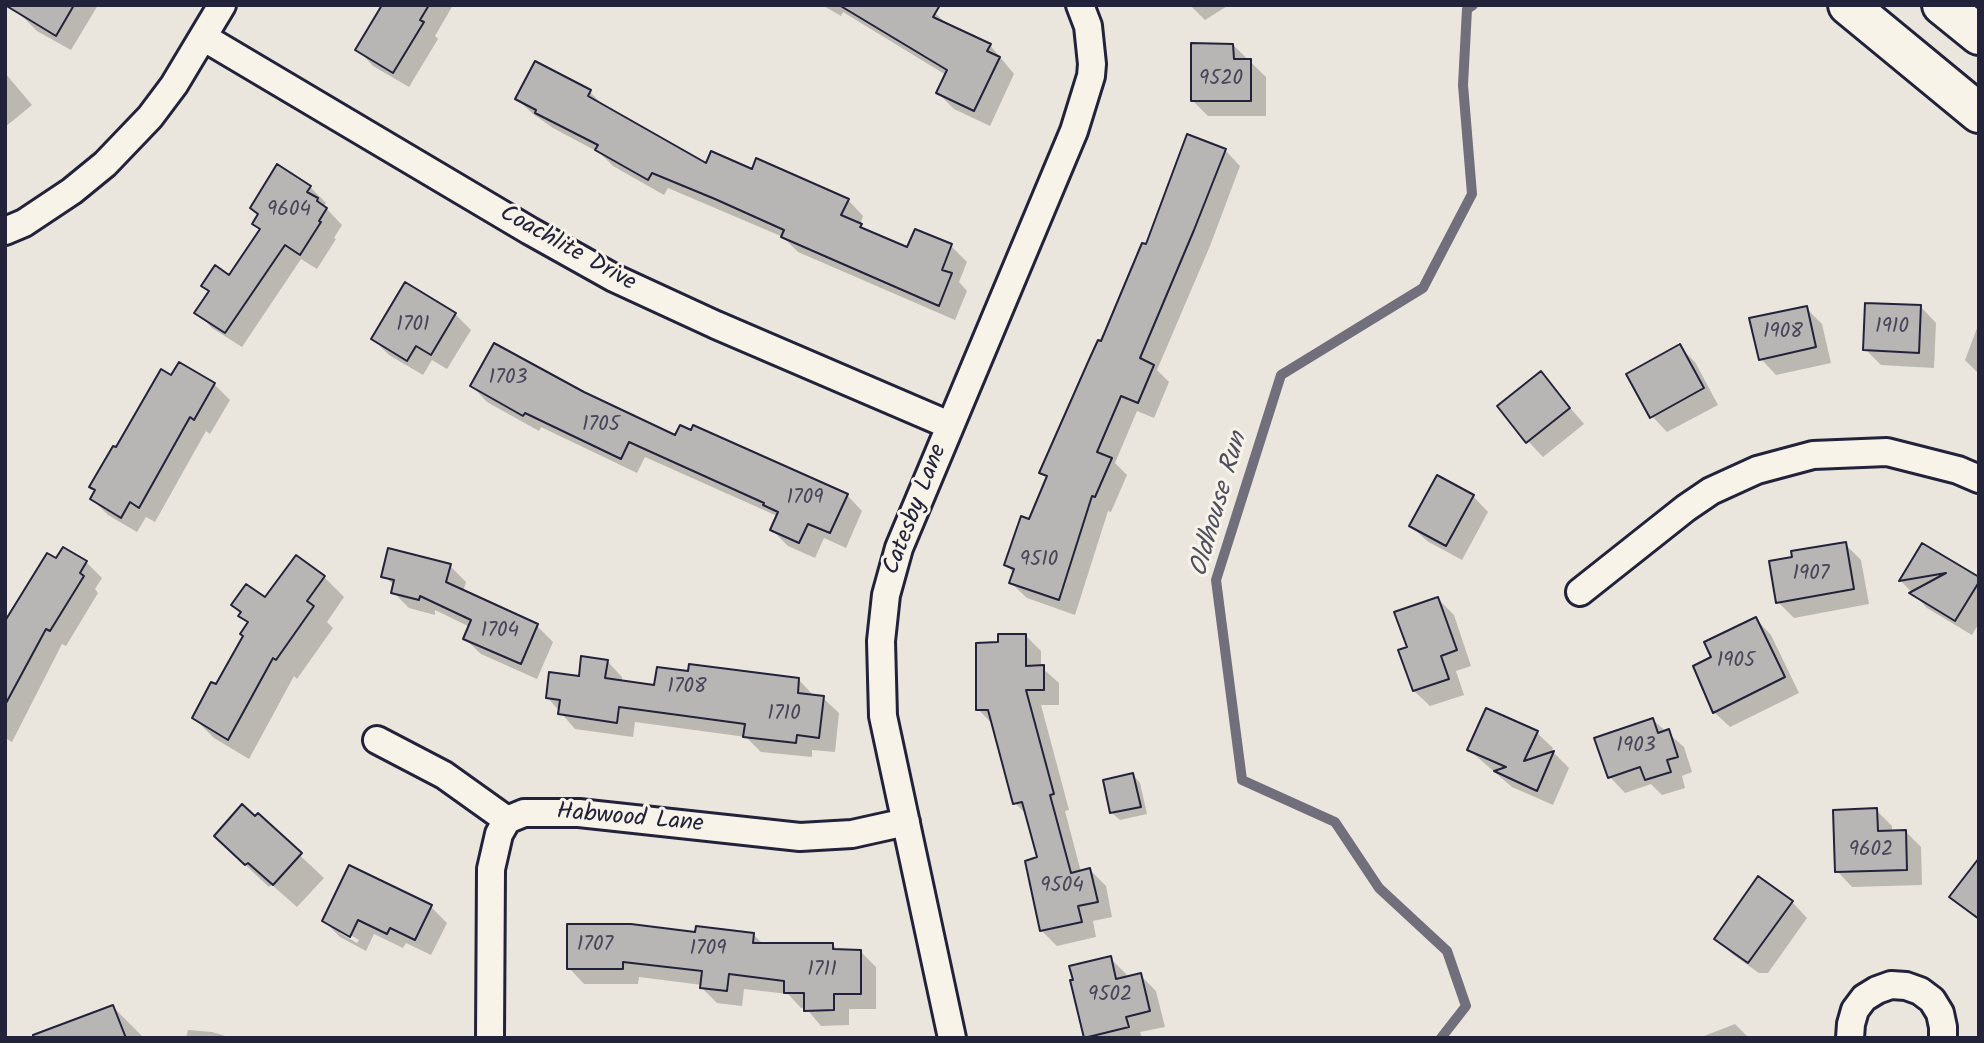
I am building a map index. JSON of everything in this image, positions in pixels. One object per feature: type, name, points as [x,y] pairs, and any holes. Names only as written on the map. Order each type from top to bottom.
[{"type":"main road","points":[[1848,5],[1979,113]]},
{"type":"main road","points":[[1942,5],[1979,36]]},
{"type":"street","points":[[5,231],[23,223],[62,197],[105,164],[150,117],[174,85],[222,5]]},
{"type":"street","name":"Catesby Lane","points":[[952,1038],[883,716],[881,640],[886,595],[898,548],[1074,131],[1091,76],[1092,64],[1088,26],[1080,5]]},
{"type":"street","name":"Coachlite Drive","points":[[203,37],[518,225],[614,278],[716,326],[949,425]]},
{"type":"street","points":[[1580,592],[1686,508],[1711,491],[1757,470],[1813,455],[1887,452],[1958,470],[1979,479]]},
{"type":"street","points":[[377,740],[444,775],[507,820],[499,834],[491,869],[490,1038]]},
{"type":"street","name":"Habwood Lane","points":[[507,820],[524,813],[579,813],[800,836],[852,834],[906,822]]},
{"type":"street","points":[[1850,1038],[1855,1010],[1864,998],[1891,985],[1920,991],[1932,1000],[1940,1013],[1943,1038]]},
{"type":"building","points":[[5,5],[74,5],[56,36]]},
{"type":"building","points":[[382,5],[429,5],[420,20],[424,22],[393,73],[355,50]]},
{"type":"building","points":[[839,5],[940,5],[933,17],[991,44],[987,51],[1000,57],[974,111],[936,93],[947,70]]},
{"type":"building","points":[[1191,43],[1233,44],[1234,59],[1251,59],[1251,101],[1191,101]]},
{"type":"building","points":[[535,61],[591,90],[588,96],[706,163],[711,151],[752,169],[756,158],[849,199],[841,215],[862,224],[860,227],[907,247],[915,229],[952,244],[942,270],[952,273],[939,306],[781,237],[784,230],[715,199],[652,173],[648,180],[595,150],[598,145],[535,113],[536,110],[515,99]]},
{"type":"building","points":[[1187,134],[1226,149],[1140,358],[1154,365],[1138,403],[1121,396],[1097,452],[1112,458],[1095,497],[1092,496],[1059,600],[1009,583],[1014,569],[1004,565],[1021,516],[1029,519],[1047,476],[1039,473],[1088,362],[1098,340],[1101,341],[1142,243],[1146,244]]},
{"type":"building","points":[[277,164],[311,186],[307,192],[318,198],[317,201],[327,208],[300,255],[285,245],[225,333],[194,313],[209,291],[201,286],[215,265],[229,275],[260,229],[252,224],[258,214],[250,208]]},
{"type":"building","points":[[405,282],[456,313],[431,355],[416,346],[407,361],[371,339]]},
{"type":"building","points":[[1865,303],[1921,305],[1919,353],[1863,350]]},
{"type":"building","points":[[1807,306],[1816,347],[1759,360],[1749,318]]},
{"type":"building","points":[[494,343],[584,392],[675,435],[680,425],[691,430],[693,425],[848,494],[830,533],[808,524],[799,543],[770,530],[778,512],[763,505],[764,503],[629,442],[621,459],[525,413],[523,416],[470,386]]},
{"type":"building","points":[[1680,344],[1704,388],[1650,418],[1626,374]]},
{"type":"building","points":[[179,362],[215,383],[194,420],[190,417],[139,508],[130,502],[121,518],[90,499],[95,490],[89,487],[113,446],[116,447],[161,369],[171,375]]},
{"type":"building","points":[[1541,371],[1570,408],[1526,443],[1497,406]]},
{"type":"building","points":[[1437,475],[1474,495],[1446,546],[1409,526]]},
{"type":"building","points":[[1846,542],[1854,589],[1776,603],[1769,561],[1792,557],[1791,551]]},
{"type":"building","points":[[1922,543],[1979,577],[1979,582],[1955,621],[1909,593],[1946,573],[1899,581]]},
{"type":"building","points":[[63,547],[87,561],[80,573],[84,576],[50,631],[46,629],[5,705],[5,621],[47,553],[56,558]]},
{"type":"building","points":[[388,548],[451,564],[446,582],[538,624],[521,664],[463,639],[471,620],[420,596],[419,600],[391,593],[394,580],[381,577]]},
{"type":"building","points":[[296,555],[325,576],[307,601],[314,606],[276,660],[273,658],[228,740],[192,718],[211,682],[216,684],[248,622],[238,616],[241,612],[231,605],[246,584],[265,597]]},
{"type":"building","points":[[1438,597],[1457,650],[1441,656],[1449,679],[1413,691],[1398,650],[1407,647],[1394,612]]},
{"type":"building","points":[[1756,617],[1785,677],[1713,713],[1693,666],[1711,657],[1704,642]]},
{"type":"building","points":[[998,634],[1026,634],[1026,666],[1044,665],[1044,690],[1026,690],[1054,794],[1050,795],[1071,873],[1090,868],[1098,902],[1078,906],[1082,922],[1040,931],[1025,861],[1037,857],[1022,802],[1013,804],[988,710],[976,710],[976,643],[998,642]]},
{"type":"building","points":[[581,656],[608,660],[605,678],[654,685],[657,667],[688,671],[689,664],[799,678],[798,693],[824,696],[819,738],[797,735],[796,743],[743,737],[745,724],[619,707],[617,723],[558,714],[560,700],[546,698],[549,672],[579,676]]},
{"type":"building","points":[[1486,708],[1538,731],[1524,761],[1554,751],[1537,791],[1494,771],[1506,767],[1467,750]]},
{"type":"building","points":[[1653,718],[1658,733],[1669,729],[1678,757],[1667,760],[1671,772],[1645,780],[1640,767],[1608,778],[1594,738]]},
{"type":"building","points":[[1133,773],[1141,807],[1110,813],[1103,780]]},
{"type":"building","points":[[242,804],[255,816],[258,813],[302,853],[273,885],[248,863],[245,865],[214,836]]},
{"type":"building","points":[[1877,808],[1878,831],[1906,830],[1907,870],[1835,872],[1833,810]]},
{"type":"building","points":[[1979,858],[1979,919],[1949,897]]},
{"type":"building","points":[[349,865],[432,905],[415,940],[390,928],[387,934],[358,920],[350,937],[322,921]]},
{"type":"building","points":[[1758,876],[1793,901],[1748,963],[1714,939]]},
{"type":"building","points":[[567,924],[631,924],[695,932],[696,926],[754,933],[753,943],[833,943],[833,949],[861,950],[861,994],[834,994],[834,1010],[804,1011],[804,993],[784,993],[784,981],[729,974],[727,991],[700,988],[702,971],[623,962],[623,969],[567,969]]},
{"type":"building","points":[[1111,956],[1116,979],[1141,973],[1150,1011],[1126,1017],[1129,1027],[1084,1038],[1069,966]]},
{"type":"building","points":[[113,1005],[126,1038],[33,1038],[33,1035]]},
{"type":"waterway","name":"Oldhouse Run","points":[[1441,1038],[1466,1006],[1447,951],[1379,888],[1335,822],[1242,780],[1216,580],[1281,375],[1423,288],[1472,194],[1463,85],[1467,9],[1473,5]]}]
